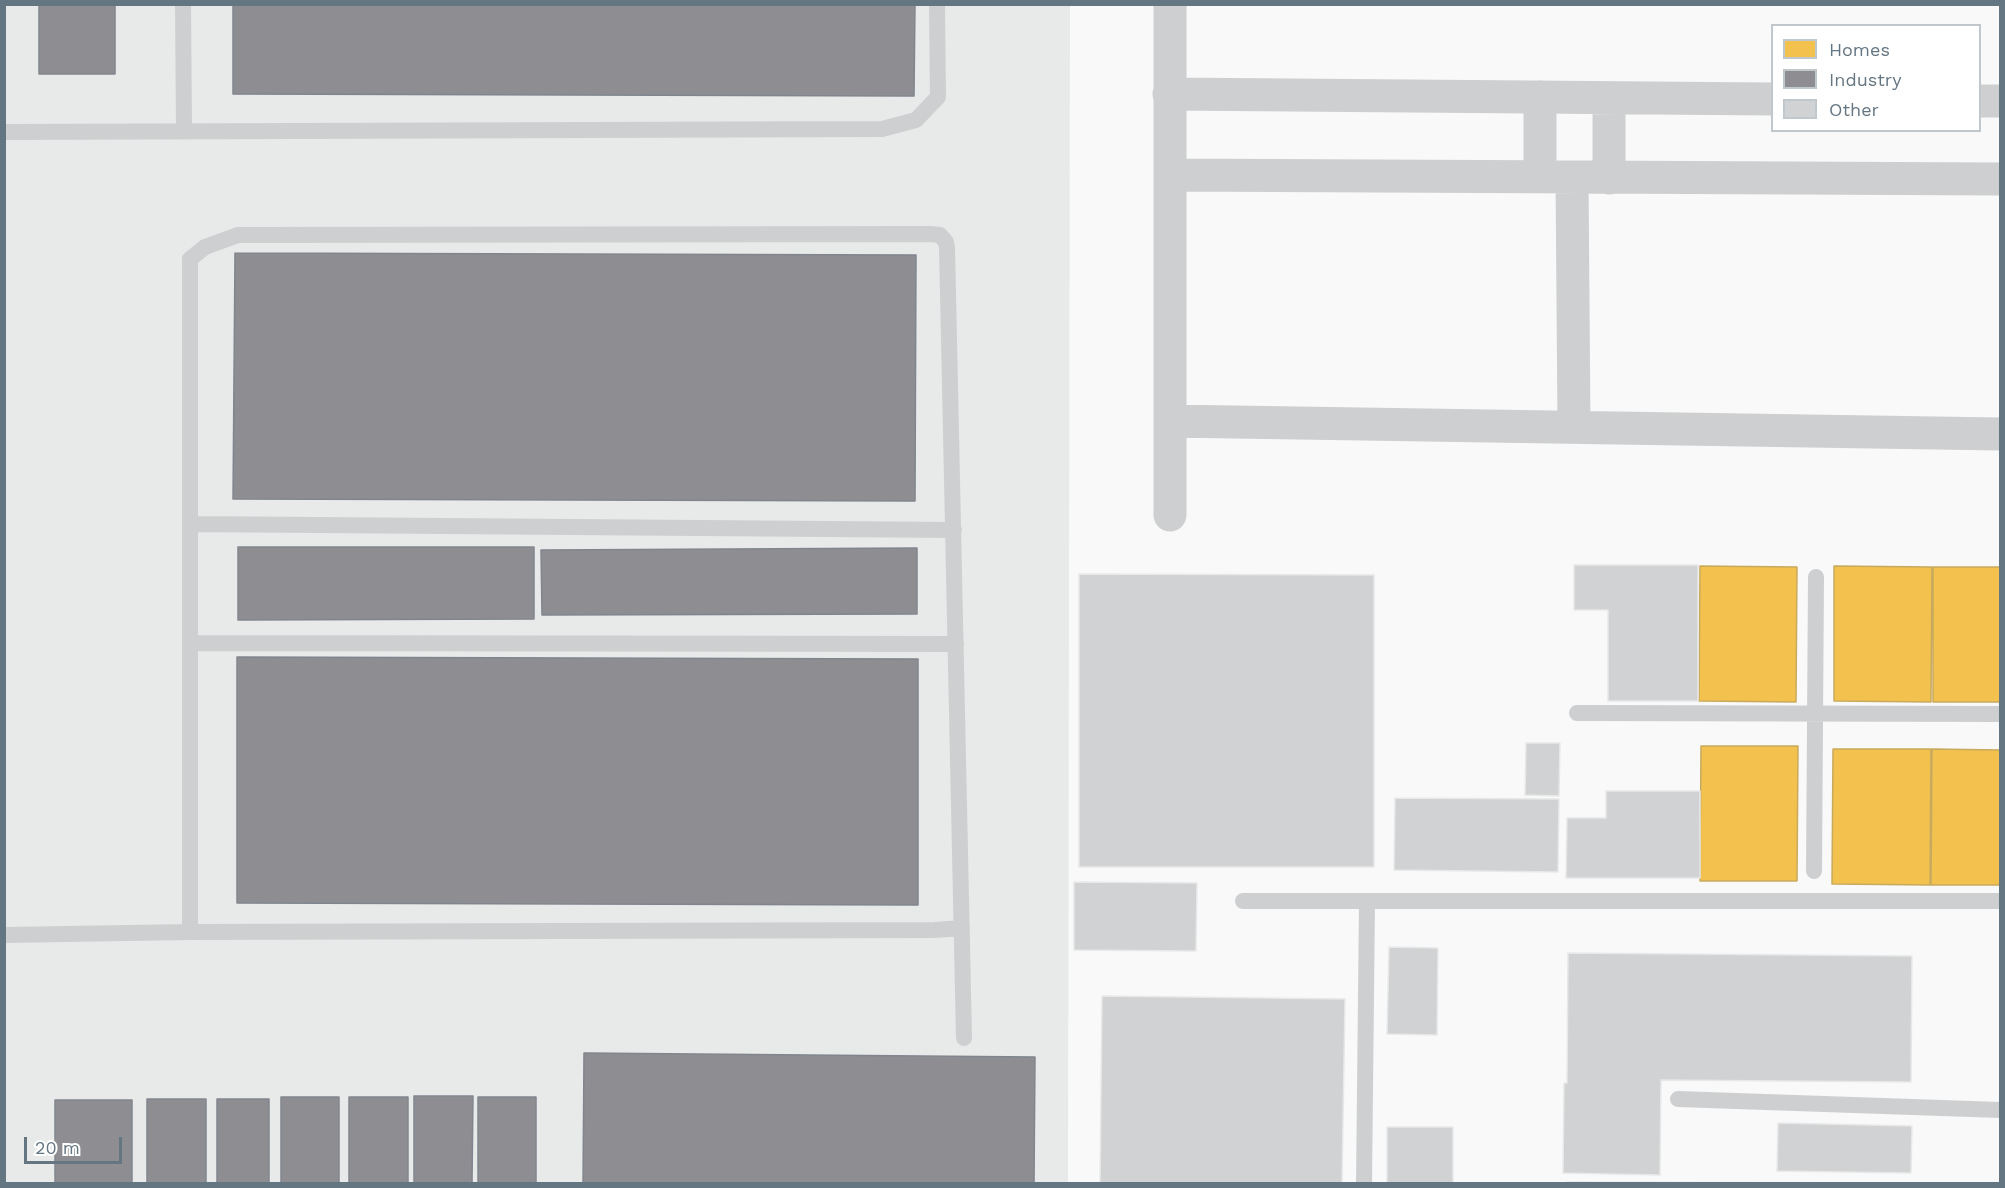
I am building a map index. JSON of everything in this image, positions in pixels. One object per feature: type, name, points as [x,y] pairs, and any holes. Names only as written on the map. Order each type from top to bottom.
[{"type":"street","points":[[1170,4],[1170,516]]},
{"type":"street","points":[[1169,94],[1771,99]]},
{"type":"street","points":[[1540,97],[1556,177],[1574,427]]},
{"type":"street","points":[[1609,98],[1609,178]]},
{"type":"street","points":[[1981,101],[2001,101]]},
{"type":"street","points":[[1170,175],[2001,179]]},
{"type":"street","points":[[1170,421],[2001,434]]},
{"type":"lane","points":[[183,4],[184,130]]},
{"type":"lane","points":[[4,132],[882,129],[916,120],[938,97],[937,4]]},
{"type":"lane","points":[[190,932],[190,259],[205,247],[238,235],[940,235],[947,247],[964,1038]]},
{"type":"lane","points":[[190,524],[954,530]]},
{"type":"lane","points":[[1814,871],[1816,577]]},
{"type":"lane","points":[[190,643],[956,644]]},
{"type":"lane","points":[[1577,713],[2001,714]]},
{"type":"lane","points":[[1243,901],[2001,901]]},
{"type":"lane","points":[[1364,1184],[1368,901]]},
{"type":"lane","points":[[4,935],[190,932],[935,930],[962,928]]},
{"type":"lane","points":[[1678,1099],[2001,1110]]},
{"type":"shaded area","points":[[5,5],[1070,5],[1068,1183],[5,1184]]},
{"type":"building: Homes","points":[[1700,566],[1797,567],[1796,702],[1699,701]]},
{"type":"building: Homes","points":[[1834,566],[1932,567],[1931,702],[1834,701]]},
{"type":"building: Homes","points":[[1933,567],[2000,567],[2000,702],[1933,702]]},
{"type":"building: Homes","points":[[1701,746],[1798,746],[1797,881],[1700,881]]},
{"type":"building: Homes","points":[[1833,749],[1931,749],[1930,885],[1832,884]]},
{"type":"building: Homes","points":[[1932,749],[2000,750],[2000,885],[1931,885]]},
{"type":"building: Industry","points":[[39,4],[115,4],[115,74],[39,74]]},
{"type":"building: Industry","points":[[233,4],[915,4],[914,96],[233,94]]},
{"type":"building: Industry","points":[[235,253],[916,255],[915,501],[233,499]]},
{"type":"building: Industry","points":[[238,547],[534,547],[534,619],[238,620]]},
{"type":"building: Industry","points":[[917,548],[917,614],[542,615],[541,550]]},
{"type":"building: Industry","points":[[237,657],[918,659],[918,905],[237,903]]},
{"type":"building: Industry","points":[[584,1053],[1035,1057],[1034,1184],[583,1184]]},
{"type":"building: Industry","points":[[414,1096],[473,1096],[472,1184],[414,1184]]},
{"type":"building: Industry","points":[[281,1097],[339,1097],[339,1184],[281,1184]]},
{"type":"building: Industry","points":[[349,1097],[408,1097],[408,1184],[349,1184]]},
{"type":"building: Industry","points":[[478,1097],[536,1097],[536,1184],[478,1184]]},
{"type":"building: Industry","points":[[147,1099],[206,1099],[206,1184],[147,1184]]},
{"type":"building: Industry","points":[[217,1099],[269,1099],[269,1184],[217,1184]]},
{"type":"building: Industry","points":[[55,1100],[132,1100],[132,1184],[55,1184]]},
{"type":"building: Other","points":[[1574,565],[1698,565],[1698,701],[1608,701],[1608,610],[1574,610]]},
{"type":"building: Other","points":[[1079,574],[1374,575],[1374,867],[1079,867]]},
{"type":"building: Other","points":[[1526,743],[1560,743],[1559,796],[1525,795]]},
{"type":"building: Other","points":[[1606,791],[1700,791],[1700,878],[1566,878],[1567,818],[1606,818]]},
{"type":"building: Other","points":[[1395,798],[1559,799],[1558,872],[1394,870]]},
{"type":"building: Other","points":[[1074,882],[1197,883],[1196,951],[1074,950]]},
{"type":"building: Other","points":[[1389,947],[1438,948],[1437,1035],[1387,1034]]},
{"type":"building: Other","points":[[1568,953],[1912,956],[1911,1082],[1661,1080],[1660,1175],[1563,1173],[1564,1083],[1567,1083]]},
{"type":"building: Other","points":[[1102,996],[1345,999],[1342,1184],[1100,1184]]},
{"type":"building: Other","points":[[1778,1123],[1912,1126],[1911,1173],[1777,1171]]},
{"type":"building: Other","points":[[1387,1127],[1453,1127],[1453,1184],[1387,1184]]},
{"type":"building: Other","points":[[1567,1182],[1914,1183],[1914,1184],[1567,1184]]}]
